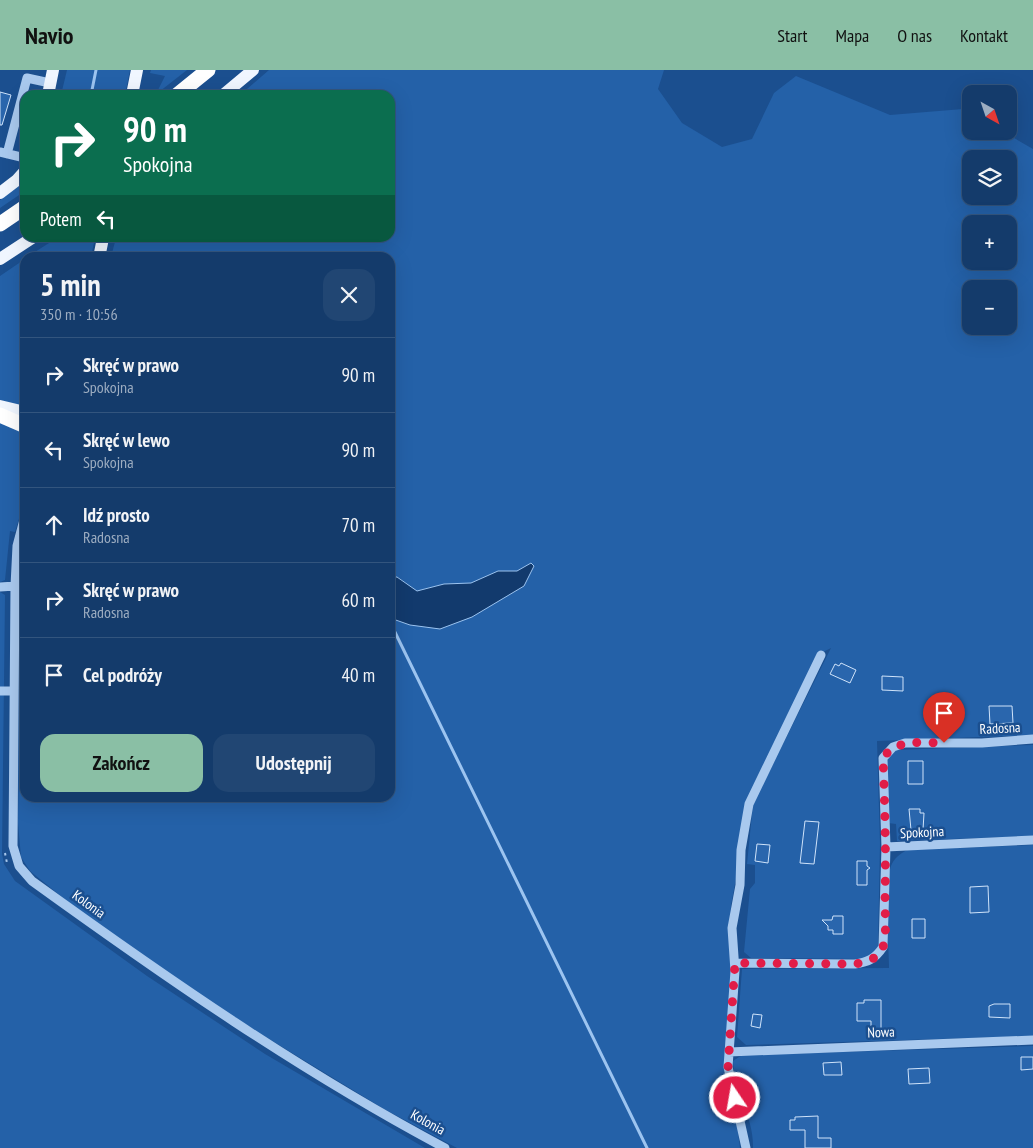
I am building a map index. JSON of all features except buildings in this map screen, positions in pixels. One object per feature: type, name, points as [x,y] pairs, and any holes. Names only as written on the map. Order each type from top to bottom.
[{"type":"highway","points":[[183,90],[208,70]]},
{"type":"highway","points":[[0,224],[20,210]]},
{"type":"highway","points":[[0,415],[20,424]]},
{"type":"main road","points":[[133,90],[137,70]]},
{"type":"main road","points":[[229,90],[253,70]]},
{"type":"main road","points":[[0,192],[20,177]]},
{"type":"main road","points":[[1,259],[26,242]]},
{"type":"main road","points":[[0,406],[20,411]]},
{"type":"street","points":[[23,90],[27,78],[50,83]]},
{"type":"street","points":[[20,100],[3,153],[20,157]]},
{"type":"street","name":"Kolonia","points":[[20,535],[17,546],[15,586],[13,846],[14,856],[24,875],[154,969],[229,1019],[352,1096],[445,1148]]},
{"type":"street","points":[[0,587],[15,586]]},
{"type":"street","points":[[746,1148],[728,1067],[735,963],[732,928],[740,885],[741,850],[749,804],[822,655]]},
{"type":"street","points":[[0,691],[14,691]]},
{"type":"street","name":"Radosna","points":[[886,847],[883,758],[892,747],[905,743],[982,743],[1033,739]]},
{"type":"street","name":"Spokojna","points":[[735,963],[855,964],[868,962],[877,956],[883,947],[886,847],[1033,840]]},
{"type":"street","name":"Nowa","points":[[729,1052],[1033,1040]]},
{"type":"path","points":[[5,850],[8,864]]},
{"type":"shaded area","points":[[67,70],[130,70],[126,90],[62,90]]},
{"type":"shaded area","points":[[151,70],[187,70],[161,90],[158,90],[165,76],[150,73]]},
{"type":"shaded area","points":[[269,70],[664,70],[658,89],[682,123],[722,147],[752,139],[774,93],[796,76],[890,115],[962,109],[962,140],[1018,140],[1033,149],[1033,735],[877,741],[880,843],[878,948],[867,959],[751,958],[744,952],[750,889],[755,883],[755,865],[747,864],[753,804],[831,648],[819,654],[753,789],[731,905],[730,925],[733,975],[726,1039],[740,1148],[457,1148],[384,1109],[246,1025],[177,979],[68,902],[30,871],[21,857],[18,823],[20,563],[20,802],[395,802],[395,620],[410,625],[472,617],[524,586],[534,566],[531,563],[517,571],[498,571],[471,583],[444,584],[417,591],[398,577],[395,577],[395,252],[112,252],[115,242],[395,242],[395,90],[246,90]]},
{"type":"shaded area","points":[[20,185],[20,194],[0,208],[0,200]]},
{"type":"shaded area","points":[[51,242],[94,242],[92,252],[35,252]]},
{"type":"shaded area","points":[[20,262],[20,406],[0,400],[0,276]]},
{"type":"shaded area","points":[[0,420],[20,428],[20,516],[15,532],[10,531],[5,580],[0,582]]},
{"type":"shaded area","points":[[531,563],[534,566],[524,586],[472,617],[440,629],[410,625],[395,620],[395,577],[417,591],[444,584],[471,583],[498,571],[517,571]]},
{"type":"shaded area","points":[[0,592],[5,595],[2,854],[4,864],[15,881],[147,976],[265,1054],[425,1148],[0,1148]]},
{"type":"shaded area","points":[[1033,745],[1033,836],[897,841],[896,824],[888,823],[888,758],[896,750]]},
{"type":"shaded area","points":[[1033,845],[1033,1036],[746,1045],[737,1037],[742,969],[889,968],[887,888],[892,863],[902,853],[907,850]]},
{"type":"shaded area","points":[[1033,1046],[1033,1148],[753,1148],[750,1126],[734,1072],[733,1061],[742,1055]]},
{"type":"waterway","points":[[92,90],[96,70]]},
{"type":"waterway","points":[[395,632],[647,1148]]},
{"type":"route","points":[[735,1098],[728,1067],[735,963],[855,964],[868,962],[877,956],[883,947],[885,921],[886,847],[883,758],[892,747],[905,743],[944,743]]}]
